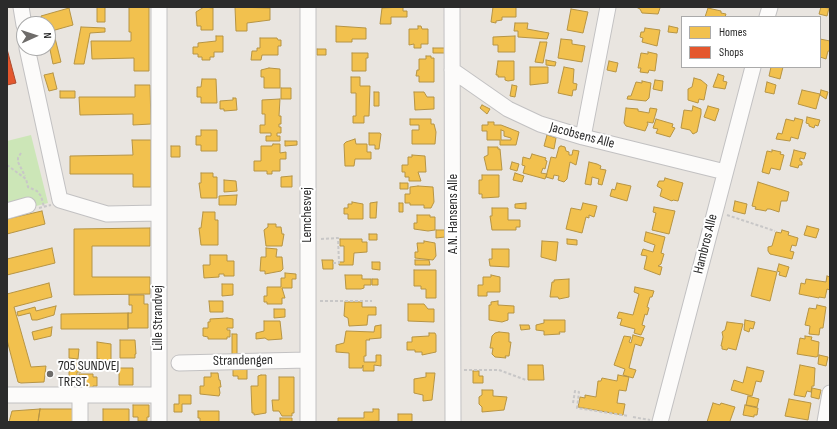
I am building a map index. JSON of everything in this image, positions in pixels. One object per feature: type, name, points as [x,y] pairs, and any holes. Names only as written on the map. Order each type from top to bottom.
[{"type":"street","name":"Lille Strandvej","points":[[159,7],[159,422]]},
{"type":"street","name":"Lemchesvej","points":[[308,7],[308,422]]},
{"type":"street","name":"A.N. Hansens Alle","points":[[452,7],[453,422]]},
{"type":"street","points":[[583,138],[608,7]]},
{"type":"street","points":[[29,56],[60,200],[107,214],[159,213]]},
{"type":"street","name":"Hambros Alle","points":[[660,422],[714,211],[753,68]]},
{"type":"street","name":"Jacobsens Alle","points":[[452,70],[508,109],[540,124],[583,138],[725,172]]},
{"type":"street","points":[[7,211],[28,206]]},
{"type":"street","name":"Strandengen","points":[[179,363],[307,360]]},
{"type":"street","points":[[825,422],[830,393]]},
{"type":"street","points":[[7,395],[159,395]]},
{"type":"street","points":[[80,396],[80,422]]},
{"type":"path","points":[[21,153],[18,158],[18,162],[28,187],[37,191],[41,196],[44,207]]},
{"type":"path","points":[[7,165],[26,179]]},
{"type":"path","points":[[28,206],[32,209],[44,207],[53,205],[60,200]]},
{"type":"path","points":[[714,211],[775,231]]},
{"type":"path","points":[[307,239],[338,238],[339,263],[333,263]]},
{"type":"path","points":[[307,302],[372,301]]},
{"type":"path","points":[[453,370],[499,370],[526,380]]},
{"type":"path","points":[[572,403],[575,391],[579,392],[577,408],[628,416]]},
{"type":"path","points":[[633,417],[660,422]]},
{"type":"green space","points":[[31,135],[48,203],[32,207],[7,206],[7,141]]},
{"type":"building: Homes","points":[[97,7],[105,7],[105,22],[97,22]]},
{"type":"building: Homes","points":[[129,7],[149,7],[149,71],[134,71],[134,58],[92,59],[91,41],[131,41],[131,32],[129,32]]},
{"type":"building: Homes","points":[[204,7],[213,8],[213,30],[201,30],[201,26],[197,26],[196,12]]},
{"type":"building: Homes","points":[[235,7],[270,8],[270,20],[247,23],[247,31],[236,31]]},
{"type":"building: Homes","points":[[403,7],[403,11],[407,11],[407,17],[391,17],[391,24],[380,24],[382,8]]},
{"type":"building: Homes","points":[[493,7],[516,7],[516,17],[502,17],[502,20],[496,21],[496,23],[491,22]]},
{"type":"building: Homes","points":[[636,7],[660,8],[658,14],[642,13],[640,9]]},
{"type":"building: Homes","points":[[821,7],[829,8],[827,16],[819,14]]},
{"type":"building: Homes","points":[[69,8],[73,25],[56,30],[56,16],[41,16]]},
{"type":"building: Homes","points":[[708,8],[721,11],[721,13],[726,14],[725,16],[705,16]]},
{"type":"building: Homes","points":[[571,9],[588,12],[583,33],[567,30]]},
{"type":"building: Homes","points":[[515,23],[528,23],[527,29],[549,33],[547,39],[518,37],[518,31],[514,31]]},
{"type":"building: Homes","points":[[336,26],[366,28],[366,39],[352,39],[352,42],[336,42]]},
{"type":"building: Homes","points":[[418,26],[421,26],[422,29],[428,29],[428,44],[421,44],[421,48],[414,48],[414,44],[409,45],[409,29],[418,29]]},
{"type":"building: Homes","points":[[669,26],[678,28],[677,33],[668,32]]},
{"type":"building: Homes","points":[[81,27],[105,28],[105,32],[90,33],[84,64],[74,64]]},
{"type":"building: Homes","points":[[645,28],[660,30],[657,46],[642,42],[643,38],[640,37],[641,32],[644,32]]},
{"type":"building: Homes","points":[[216,36],[223,36],[223,52],[214,52],[214,57],[210,57],[210,60],[202,60],[202,57],[198,57],[198,54],[193,54],[193,47],[198,47],[198,43],[216,41]]},
{"type":"building: Homes","points":[[515,36],[515,52],[498,52],[498,45],[493,45],[493,37]]},
{"type":"building: Homes","points":[[260,38],[277,38],[278,40],[281,40],[281,46],[278,46],[278,55],[262,55],[261,60],[251,60],[252,51],[257,51],[257,48],[260,48]]},
{"type":"building: Homes","points":[[561,39],[572,40],[572,44],[585,46],[582,62],[558,58]]},
{"type":"building: Homes","points":[[821,39],[830,41],[830,51],[828,51],[826,59],[821,57]]},
{"type":"building: Homes","points":[[56,42],[61,62],[53,64],[51,56],[56,56]]},
{"type":"building: Homes","points":[[540,42],[547,42],[543,63],[535,62]]},
{"type":"building: Homes","points":[[433,48],[445,48],[445,53],[433,53]]},
{"type":"building: Homes","points":[[317,49],[326,49],[326,55],[317,55]]},
{"type":"building: Homes","points":[[648,52],[657,54],[655,71],[649,70],[648,73],[640,72],[641,68],[638,68],[641,53],[648,54]]},
{"type":"building: Homes","points":[[352,53],[368,53],[368,58],[366,58],[366,71],[352,71]]},
{"type":"building: Homes","points":[[426,56],[431,56],[431,58],[434,58],[434,82],[419,82],[419,76],[416,76],[417,70],[419,70],[419,59],[426,59]]},
{"type":"building: Homes","points":[[546,60],[556,62],[555,66],[546,65]]},
{"type":"building: Homes","points":[[498,61],[514,61],[514,80],[508,81],[505,80],[505,77],[498,77],[498,75],[496,75]]},
{"type":"building: Homes","points":[[609,61],[618,63],[616,72],[607,70]]},
{"type":"building: Homes","points":[[530,67],[548,67],[548,83],[530,85]]},
{"type":"building: Homes","points":[[564,67],[574,69],[573,83],[577,84],[576,90],[573,90],[572,96],[558,93]]},
{"type":"building: Homes","points":[[269,68],[280,69],[280,88],[264,88],[264,77],[261,77],[261,70]]},
{"type":"building: Homes","points":[[771,68],[783,68],[780,79],[769,76]]},
{"type":"building: Homes","points":[[53,73],[57,89],[49,91],[44,75]]},
{"type":"building: Homes","points":[[718,74],[724,76],[723,81],[727,82],[725,89],[713,87]]},
{"type":"building: Homes","points":[[351,77],[360,77],[360,86],[370,86],[369,116],[364,116],[364,123],[353,123],[353,116],[356,116],[356,93],[351,93]]},
{"type":"building: Homes","points":[[694,78],[701,80],[707,85],[704,100],[699,99],[698,103],[688,100],[688,89],[692,87]]},
{"type":"building: Homes","points":[[202,79],[216,79],[217,103],[201,103],[201,97],[197,97],[197,87],[201,87]]},
{"type":"building: Homes","points":[[655,80],[663,81],[662,91],[653,89]]},
{"type":"building: Homes","points":[[642,81],[651,83],[649,98],[646,101],[627,99],[628,96],[631,96],[636,82],[642,83]]},
{"type":"building: Homes","points":[[767,82],[776,85],[774,94],[765,92]]},
{"type":"building: Homes","points":[[135,85],[150,85],[151,124],[133,125],[133,114],[80,115],[79,97],[135,97]]},
{"type":"building: Homes","points":[[512,85],[517,86],[515,97],[510,96]]},
{"type":"building: Homes","points":[[281,88],[291,88],[291,99],[281,99]]},
{"type":"building: Homes","points":[[802,90],[820,94],[816,109],[798,104]]},
{"type":"building: Homes","points":[[821,90],[828,92],[826,99],[820,95]]},
{"type":"building: Homes","points":[[60,91],[75,91],[75,98],[60,98]]},
{"type":"building: Homes","points":[[374,92],[379,92],[379,106],[374,106]]},
{"type":"building: Homes","points":[[414,92],[424,92],[427,97],[434,97],[434,109],[415,110]]},
{"type":"building: Homes","points":[[233,98],[236,98],[237,110],[224,111],[224,109],[220,109],[220,101],[233,100]]},
{"type":"building: Homes","points":[[280,99],[279,116],[281,116],[281,124],[279,124],[279,127],[281,127],[281,133],[277,133],[277,136],[280,136],[280,141],[266,141],[266,136],[271,136],[271,133],[260,133],[260,125],[265,125],[265,114],[262,114],[262,100]]},
{"type":"building: Homes","points":[[482,105],[490,109],[487,114],[480,108]]},
{"type":"building: Homes","points":[[693,106],[701,109],[701,114],[697,132],[693,134],[690,130],[681,128],[684,110],[692,111]]},
{"type":"building: Homes","points":[[708,106],[719,109],[715,121],[704,117]]},
{"type":"building: Homes","points":[[626,108],[638,109],[638,111],[649,113],[650,108],[657,109],[653,123],[647,122],[648,124],[645,131],[626,126],[624,123]]},
{"type":"building: Homes","points":[[807,117],[820,120],[818,126],[815,125],[814,128],[809,126],[809,124],[806,123]]},
{"type":"building: Homes","points":[[795,118],[803,120],[798,139],[791,137],[790,141],[776,139],[778,133],[782,134],[786,119],[794,121]]},
{"type":"building: Homes","points":[[410,119],[431,119],[431,124],[434,124],[436,132],[435,144],[412,144],[412,130],[419,130],[419,125],[410,125]]},
{"type":"building: Homes","points":[[656,119],[673,124],[672,127],[675,128],[670,137],[656,133],[658,129],[653,128]]},
{"type":"building: Homes","points":[[488,122],[494,122],[494,125],[501,125],[519,132],[516,145],[500,145],[500,140],[487,140],[487,131],[482,131],[482,125],[488,125]],"holes":[[[501,130],[504,131],[504,136],[511,138],[511,140],[501,140]]]},
{"type":"building: Homes","points":[[201,130],[217,130],[217,151],[201,151],[201,145],[196,145],[196,136],[201,136]]},
{"type":"building: Homes","points":[[369,133],[381,134],[379,149],[375,149],[375,145],[369,145]]},
{"type":"building: Homes","points":[[547,135],[556,138],[554,149],[544,146]]},
{"type":"building: Homes","points":[[355,139],[356,144],[367,144],[367,152],[371,152],[371,159],[355,159],[354,166],[345,166],[344,144]]},
{"type":"building: Homes","points":[[132,140],[151,140],[151,187],[133,187],[133,174],[70,174],[70,156],[133,155]]},
{"type":"building: Homes","points":[[285,141],[297,141],[297,145],[285,146]]},
{"type":"building: Homes","points":[[273,144],[280,144],[280,153],[286,152],[286,159],[280,159],[280,171],[272,171],[272,174],[267,174],[267,171],[254,171],[254,161],[261,161],[261,146],[272,146]]},
{"type":"building: Homes","points":[[171,146],[180,146],[180,157],[171,157]]},
{"type":"building: Homes","points":[[488,147],[498,147],[498,149],[500,149],[502,170],[487,170],[484,157],[488,155]]},
{"type":"building: Homes","points":[[559,147],[565,147],[566,151],[569,152],[569,155],[572,155],[573,150],[579,151],[576,165],[570,162],[567,179],[564,182],[558,180],[559,176],[554,175],[553,179],[546,177],[551,157],[556,158]]},
{"type":"building: Homes","points":[[772,150],[781,152],[780,154],[784,155],[780,170],[771,168],[769,174],[762,172],[767,151],[772,152]]},
{"type":"building: Homes","points":[[794,150],[806,153],[804,159],[800,158],[802,165],[799,165],[798,168],[790,166]]},
{"type":"building: Homes","points":[[532,154],[546,158],[545,160],[547,161],[545,169],[543,168],[541,173],[547,174],[545,179],[523,173],[525,166],[522,165],[523,157],[530,159]]},
{"type":"building: Homes","points":[[412,155],[425,156],[426,172],[418,172],[421,181],[409,181],[409,177],[405,177],[405,172],[402,172],[402,165],[408,165],[408,157],[412,157]]},
{"type":"building: Homes","points":[[512,162],[519,164],[517,171],[510,169]]},
{"type":"building: Homes","points":[[589,162],[601,166],[600,169],[606,170],[602,185],[598,184],[599,179],[592,177],[591,185],[585,184]]},
{"type":"building: Homes","points":[[201,173],[213,173],[213,177],[217,177],[217,198],[201,198],[199,183],[201,183]]},
{"type":"building: Homes","points":[[515,173],[524,176],[522,182],[513,180]]},
{"type":"building: Homes","points":[[482,175],[499,175],[499,197],[482,198],[482,194],[479,194],[479,180],[482,180]]},
{"type":"building: Homes","points":[[292,176],[292,187],[281,187],[281,177]]},
{"type":"building: Homes","points":[[665,178],[683,183],[678,201],[672,201],[660,196],[662,189],[657,186],[659,181],[664,181]]},
{"type":"building: Homes","points":[[224,180],[236,181],[237,191],[224,192]]},
{"type":"building: Homes","points":[[758,182],[789,192],[787,201],[781,201],[779,212],[770,209],[767,209],[766,211],[755,209],[756,207],[752,206]]},
{"type":"building: Homes","points":[[400,183],[408,183],[408,189],[400,189]]},
{"type":"building: Homes","points":[[617,183],[631,186],[627,201],[610,196],[612,189],[615,190]]},
{"type":"building: Homes","points":[[410,187],[433,187],[434,202],[431,208],[424,208],[424,205],[410,205],[410,203],[405,203],[405,194],[410,194]]},
{"type":"building: Homes","points":[[237,195],[236,205],[219,205],[219,196]]},
{"type":"building: Homes","points":[[735,201],[747,204],[745,214],[733,211]]},
{"type":"building: Homes","points":[[352,202],[363,204],[363,219],[348,219],[348,214],[344,214],[344,208],[348,208],[348,204],[352,204]]},
{"type":"building: Homes","points":[[377,202],[376,218],[370,218],[370,203]]},
{"type":"building: Homes","points":[[399,203],[403,203],[403,212],[399,212]]},
{"type":"building: Homes","points":[[526,203],[526,209],[515,208],[515,204]]},
{"type":"building: Homes","points":[[583,203],[597,206],[594,217],[589,215],[589,218],[586,217],[582,233],[566,229],[571,208],[581,210]]},
{"type":"building: Homes","points":[[654,207],[675,211],[669,234],[652,230],[656,213],[653,212]]},
{"type":"building: Homes","points":[[492,208],[508,208],[508,220],[520,220],[520,227],[516,227],[516,230],[492,230],[490,216],[492,216]]},
{"type":"building: Homes","points":[[42,211],[45,224],[7,234],[7,219]]},
{"type":"building: Homes","points":[[203,212],[215,212],[215,220],[218,220],[218,245],[201,245],[199,228],[201,228]]},
{"type":"building: Homes","points":[[417,215],[430,215],[430,217],[435,217],[435,230],[428,231],[414,229],[414,223],[417,223]]},
{"type":"building: Homes","points":[[268,224],[276,224],[276,227],[281,227],[282,234],[284,234],[282,246],[266,246],[264,230],[268,227]]},
{"type":"building: Homes","points":[[807,226],[819,229],[816,238],[804,235]]},
{"type":"building: Homes","points":[[150,228],[150,246],[92,246],[92,277],[150,277],[150,294],[74,295],[74,229]]},
{"type":"building: Homes","points":[[436,230],[445,230],[445,237],[436,238]]},
{"type":"building: Homes","points":[[782,230],[789,232],[788,235],[798,238],[796,246],[792,245],[790,251],[794,252],[792,259],[770,254],[768,251],[768,247],[772,246],[776,232],[781,233]]},
{"type":"building: Homes","points":[[646,232],[665,237],[661,253],[664,254],[661,264],[658,266],[662,267],[660,275],[644,269],[647,256],[641,255],[643,249],[653,252],[655,245],[644,241]]},
{"type":"building: Homes","points":[[369,234],[377,234],[377,240],[369,240]]},
{"type":"building: Homes","points":[[340,239],[362,239],[362,242],[367,242],[367,252],[354,253],[353,265],[339,265],[339,262],[344,262],[344,246],[340,246]]},
{"type":"building: Homes","points":[[567,239],[577,240],[577,245],[567,244]]},
{"type":"building: Homes","points":[[424,241],[435,243],[436,256],[433,260],[415,258],[415,252],[418,252],[417,243],[424,243]]},
{"type":"building: Homes","points":[[542,241],[558,242],[556,261],[541,257]]},
{"type":"building: Homes","points":[[52,248],[55,263],[7,275],[7,259]]},
{"type":"building: Homes","points":[[266,248],[277,249],[276,257],[282,257],[283,269],[281,271],[265,274],[265,271],[260,271],[261,257],[266,257]]},
{"type":"building: Homes","points":[[492,249],[509,249],[509,267],[490,266],[489,259],[492,259]]},
{"type":"building: Homes","points":[[210,255],[227,255],[227,261],[234,261],[234,276],[224,276],[224,274],[219,274],[219,277],[204,278],[203,265],[210,265]]},
{"type":"building: Homes","points":[[322,260],[333,260],[333,269],[323,269]]},
{"type":"building: Homes","points":[[415,260],[429,260],[430,265],[415,265]]},
{"type":"building: Homes","points":[[372,262],[380,262],[380,270],[372,269]]},
{"type":"building: Homes","points":[[779,264],[789,267],[786,277],[779,275],[780,272],[777,271]]},
{"type":"building: Homes","points":[[758,268],[777,272],[770,301],[751,296]]},
{"type":"building: Homes","points":[[414,270],[436,270],[436,298],[426,298],[426,289],[421,289],[421,286],[414,286]]},
{"type":"building: Homes","points":[[285,273],[296,274],[296,279],[292,279],[292,288],[282,288],[285,298],[282,298],[282,304],[267,304],[267,302],[264,302],[264,296],[267,296],[267,287],[281,287],[281,278],[285,278]]},
{"type":"building: Homes","points":[[345,275],[362,275],[362,279],[371,279],[371,285],[364,285],[364,288],[361,289],[346,289]]},
{"type":"building: Homes","points":[[491,275],[500,277],[500,292],[487,292],[487,296],[478,296],[478,285],[483,285],[483,277],[491,277]]},
{"type":"building: Homes","points":[[827,276],[830,277],[830,290],[827,289],[825,298],[799,294],[801,283],[805,284],[806,279],[826,282]]},
{"type":"building: Homes","points":[[372,279],[378,279],[378,285],[372,285]]},
{"type":"building: Homes","points":[[569,279],[569,297],[559,299],[558,297],[550,297],[552,282],[554,282],[554,280]]},
{"type":"building: Homes","points":[[49,283],[52,297],[14,307],[31,367],[46,366],[44,382],[21,383],[18,382],[7,340],[7,294]]},
{"type":"building: Homes","points":[[222,284],[233,284],[233,295],[222,296]]},
{"type":"building: Homes","points":[[635,287],[654,291],[652,297],[650,297],[647,307],[649,308],[647,315],[645,314],[642,325],[645,326],[641,335],[634,333],[635,329],[620,325],[622,319],[617,318],[619,312],[633,315],[639,294],[634,292]]},
{"type":"building: Homes","points":[[129,295],[144,295],[144,304],[148,304],[148,328],[128,328],[128,313],[132,313],[132,305],[129,305]]},
{"type":"building: Homes","points":[[209,301],[223,301],[223,312],[210,312]]},
{"type":"building: Homes","points":[[498,301],[498,305],[514,306],[514,313],[508,313],[508,320],[502,322],[489,320],[489,305],[491,305],[491,302]]},
{"type":"building: Homes","points":[[345,302],[362,302],[362,307],[376,307],[376,315],[368,315],[367,325],[349,326],[348,318],[344,316]]},
{"type":"building: Homes","points":[[408,304],[424,304],[428,309],[434,309],[434,322],[408,321]]},
{"type":"building: Homes","points":[[817,305],[826,307],[823,328],[820,328],[819,335],[809,334],[810,326],[805,325],[809,308],[816,309]]},
{"type":"building: Homes","points":[[56,306],[54,315],[37,320],[32,320],[30,313],[18,316],[17,312],[35,307],[36,311]]},
{"type":"building: Homes","points":[[274,309],[285,309],[285,317],[274,318]]},
{"type":"building: Homes","points":[[128,313],[128,329],[61,329],[61,314]]},
{"type":"building: Homes","points":[[210,319],[233,319],[233,328],[227,328],[227,330],[230,330],[230,337],[227,337],[227,339],[208,339],[208,337],[203,336],[203,328],[208,328],[208,322],[210,322]]},
{"type":"building: Homes","points":[[544,320],[565,320],[565,332],[559,332],[560,334],[544,335],[544,331],[536,330],[536,325],[544,323]]},
{"type":"building: Homes","points":[[745,320],[755,322],[753,329],[750,328],[749,332],[744,330]]},
{"type":"building: Homes","points":[[264,321],[280,321],[282,339],[256,339],[256,333],[264,331]]},
{"type":"building: Homes","points":[[727,322],[743,324],[736,350],[728,348],[727,350],[722,349],[721,346],[723,337],[722,332],[725,330]]},
{"type":"building: Homes","points":[[381,325],[381,338],[366,340],[366,356],[364,356],[364,362],[376,362],[376,355],[381,355],[381,366],[374,365],[374,371],[363,371],[363,365],[362,368],[349,368],[349,353],[336,352],[336,345],[344,343],[346,331],[374,332],[375,326]]},
{"type":"building: Homes","points":[[520,325],[529,325],[530,329],[521,330]]},
{"type":"building: Homes","points":[[52,327],[51,336],[34,340],[32,332]]},
{"type":"building: Homes","points":[[499,332],[509,333],[509,342],[511,342],[509,356],[505,356],[506,358],[495,357],[492,354],[493,348],[490,348],[492,336]]},
{"type":"building: Homes","points":[[429,333],[435,333],[436,335],[436,352],[422,355],[422,352],[407,350],[407,342],[412,342],[412,337],[429,336]]},
{"type":"building: Homes","points":[[232,334],[237,334],[237,355],[232,355]]},
{"type":"building: Homes","points":[[633,335],[644,338],[641,346],[635,344],[629,368],[636,370],[633,378],[623,375],[625,369],[614,365],[624,336],[631,337],[629,342],[631,343]]},
{"type":"building: Homes","points":[[805,336],[812,337],[811,340],[819,342],[818,356],[797,354],[800,338],[805,339]]},
{"type":"building: Homes","points":[[120,340],[135,340],[135,358],[120,358]]},
{"type":"building: Homes","points":[[97,342],[111,344],[111,363],[100,363],[100,359],[97,359]]},
{"type":"building: Homes","points":[[69,349],[79,349],[78,359],[69,358]]},
{"type":"building: Homes","points":[[819,355],[828,357],[826,366],[818,364]]},
{"type":"building: Homes","points":[[72,363],[81,363],[81,372],[77,372],[77,380],[69,380],[69,371],[72,371]]},
{"type":"building: Homes","points":[[92,363],[100,363],[100,369],[92,370]]},
{"type":"building: Homes","points":[[528,365],[543,365],[544,380],[528,380]]},
{"type":"building: Homes","points":[[800,365],[815,368],[814,386],[812,386],[811,392],[807,391],[805,397],[794,395]]},
{"type":"building: Homes","points":[[747,367],[764,371],[761,382],[756,381],[752,396],[731,390],[734,380],[743,383]]},
{"type":"building: Homes","points":[[119,368],[133,368],[133,385],[119,385]]},
{"type":"building: Homes","points":[[233,368],[247,368],[247,379],[238,379],[238,376],[233,376]]},
{"type":"building: Homes","points":[[473,371],[479,371],[479,376],[483,376],[483,383],[473,383]]},
{"type":"building: Homes","points":[[211,373],[218,373],[221,387],[219,387],[219,396],[200,394],[200,386],[204,386],[204,377],[211,377]]},
{"type":"building: Homes","points":[[426,373],[435,373],[432,400],[423,401],[423,395],[414,393],[414,379],[426,377]]},
{"type":"building: Homes","points":[[79,374],[93,374],[93,377],[97,377],[97,386],[93,386],[93,389],[79,389]]},
{"type":"building: Homes","points":[[266,375],[266,413],[254,415],[254,413],[252,413],[251,386],[258,386],[258,376]]},
{"type":"building: Homes","points":[[618,375],[629,377],[626,391],[619,390],[617,403],[625,404],[623,415],[578,407],[580,397],[585,398],[585,395],[596,397],[598,381],[601,381],[602,378],[617,381]]},
{"type":"building: Homes","points":[[279,377],[294,377],[294,413],[292,413],[292,416],[282,416],[279,411],[273,411],[272,400],[279,400]]},
{"type":"building: Homes","points":[[812,388],[821,390],[819,399],[811,397]]},
{"type":"building: Homes","points":[[482,390],[493,390],[493,396],[507,397],[504,410],[482,412],[482,407],[479,404],[479,397],[482,395]]},
{"type":"building: Homes","points":[[179,395],[191,395],[191,404],[182,404],[182,412],[174,412],[174,404],[179,404]]},
{"type":"building: Homes","points":[[748,396],[759,399],[757,407],[746,405]]},
{"type":"building: Homes","points":[[789,399],[811,403],[808,420],[785,416]]},
{"type":"building: Homes","points":[[713,403],[720,405],[721,403],[735,407],[730,421],[731,422],[707,422]]},
{"type":"building: Homes","points":[[133,405],[149,405],[149,417],[147,417],[147,421],[138,421],[138,417],[133,417]]},
{"type":"building: Homes","points":[[745,405],[758,408],[757,415],[754,415],[754,417],[743,415]]},
{"type":"building: Homes","points":[[40,409],[38,422],[9,422],[12,411]]},
{"type":"building: Homes","points":[[40,409],[75,409],[75,422],[38,422]]},
{"type":"building: Homes","points":[[103,409],[129,409],[129,422],[103,422]]},
{"type":"building: Homes","points":[[373,409],[379,409],[379,421],[338,422],[338,418],[364,418],[364,412],[373,412]]},
{"type":"building: Homes","points":[[198,411],[219,411],[219,422],[200,422],[200,418],[198,418]]},
{"type":"building: Homes","points":[[398,414],[412,414],[412,422],[398,422]]},
{"type":"building: Homes","points":[[280,418],[292,418],[292,422],[280,422]]},
{"type":"building: Shops","points":[[7,49],[16,83],[7,85]]},
{"type":"place","name":"705 SUNDVEJ TRFST.","points":[[50,374]]}]
